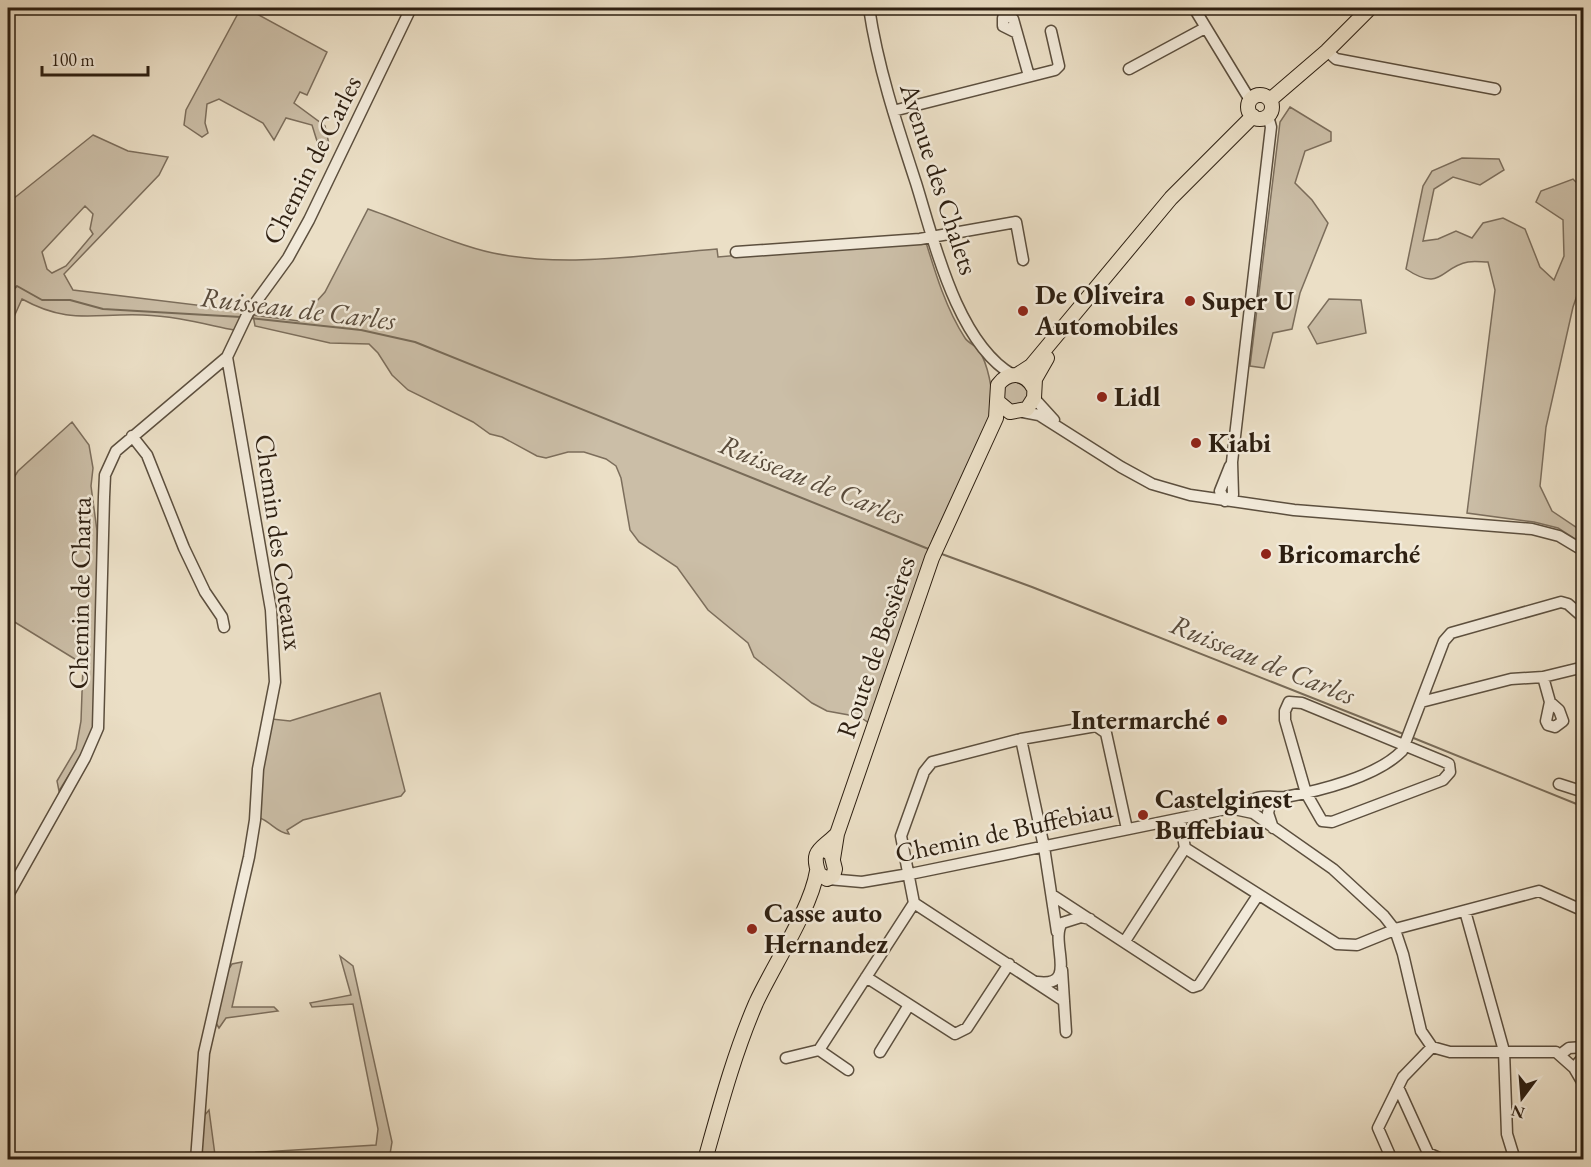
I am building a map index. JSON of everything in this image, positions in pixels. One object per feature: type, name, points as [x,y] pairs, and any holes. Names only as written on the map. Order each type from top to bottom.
[{"type":"main road","points":[[1270,100],[1327,51],[1370,8]]},
{"type":"main road","points":[[1263,95],[1270,100],[1272,106],[1268,116],[1259,118],[1253,116],[1248,109],[1250,100],[1263,95]]},
{"type":"main road","name":"Route de Bessières","points":[[827,868],[934,552],[996,418],[998,385],[1006,377],[1031,366],[1171,198],[1253,116]]},
{"type":"main road","name":"Route de Bessières","points":[[984,447],[1018,412],[1030,406],[1038,371],[1073,318]]},
{"type":"main road","points":[[1015,375],[1027,378],[1034,392]]},
{"type":"main road","points":[[998,402],[1006,411],[1018,412]]},
{"type":"main road","points":[[705,1160],[737,1051],[756,1002],[808,898],[827,868]]},
{"type":"street","name":"Chemin de Carles","points":[[243,327],[248,313],[288,258],[309,220],[411,8]]},
{"type":"street","name":"Avenue des Chalets","points":[[869,8],[876,51],[893,111],[952,293],[990,356],[998,385]]},
{"type":"street","points":[[1194,8],[1250,100]]},
{"type":"street","points":[[1129,69],[1205,28]]},
{"type":"street","points":[[893,111],[1055,70],[1059,66],[1051,31]]},
{"type":"street","points":[[1017,33],[1029,76]]},
{"type":"street","points":[[1327,51],[1336,59],[1495,89]]},
{"type":"street","points":[[1226,496],[1232,462],[1271,127],[1268,116]]},
{"type":"street","points":[[736,252],[933,237],[1016,222],[1023,260]]},
{"type":"street","name":"Chemin de Charta","points":[[8,895],[84,758],[98,728],[105,475],[113,455],[132,436],[227,357],[243,327]]},
{"type":"street","name":"Avenue des Chalets","points":[[990,356],[1015,375]]},
{"type":"street","name":"Chemin des Coteaux","points":[[196,1160],[204,1053],[249,857],[255,820],[258,769],[275,682],[272,610],[227,357]]},
{"type":"street","points":[[1034,392],[1061,427]]},
{"type":"street","points":[[1018,412],[1039,415],[1061,427],[1104,457],[1138,476],[1176,492],[1226,496],[1329,511],[1532,529],[1559,536],[1584,551]]},
{"type":"street","points":[[132,436],[147,455],[184,548],[205,592],[222,616],[224,627]]},
{"type":"street","points":[[1255,815],[1266,803],[1360,776],[1397,756],[1404,746],[1444,641],[1451,633],[1561,602],[1568,604],[1584,618]]},
{"type":"street","points":[[1421,702],[1511,679],[1543,677],[1584,667]]},
{"type":"street","points":[[1543,677],[1550,702]]},
{"type":"street","points":[[1290,702],[1302,703],[1449,764],[1451,768],[1448,777],[1327,823],[1319,817],[1306,793],[1285,717],[1284,711],[1290,702]]},
{"type":"street","points":[[786,1058],[819,1050],[914,903],[901,836],[927,766],[937,759],[1021,739],[1096,726],[1101,728],[1108,741],[1127,829]]},
{"type":"street","points":[[1021,739],[1052,895],[1062,967],[1066,1032]]},
{"type":"street","points":[[1559,784],[1584,792]]},
{"type":"street","points":[[1266,803],[1273,828]]},
{"type":"street","name":"Chemin de Buffebiau","points":[[827,868],[856,882],[908,875],[1231,808],[1266,803]]},
{"type":"street","name":"Chemin de Buffebiau","points":[[1231,808],[1255,815],[1341,876],[1365,897],[1395,930],[1403,954],[1421,1032],[1425,1041],[1432,1047]]},
{"type":"street","points":[[1125,941],[1185,848],[1180,819]]},
{"type":"street","points":[[1185,848],[1336,944],[1357,945],[1395,930],[1539,891],[1584,911]]},
{"type":"street","points":[[1052,895],[1193,987],[1199,985],[1258,895]]},
{"type":"street","points":[[914,903],[1064,1001]]},
{"type":"street","points":[[1465,911],[1504,1051],[1508,1134],[1515,1160]]},
{"type":"street","points":[[1057,932],[1067,920],[1081,917],[1090,919]]},
{"type":"street","points":[[866,977],[955,1034],[959,1034],[967,1028],[1009,964]]},
{"type":"street","points":[[1035,981],[1053,981],[1060,975],[1062,967]]},
{"type":"street","points":[[880,1052],[909,1005]]},
{"type":"street","points":[[1392,1160],[1378,1128],[1403,1077],[1432,1047],[1449,1052],[1540,1050],[1561,1054],[1574,1068],[1584,1085]]},
{"type":"street","points":[[1561,1054],[1569,1048],[1584,1047]]},
{"type":"street","points":[[819,1050],[848,1070]]},
{"type":"street","points":[[1574,1068],[1584,1056]]},
{"type":"street","points":[[1398,1087],[1428,1153],[1443,1160]]},
{"type":"shaded area","points":[[241,8],[246,8],[327,52],[307,95],[300,92],[294,103],[325,126],[329,144],[317,141],[312,125],[286,118],[274,140],[263,123],[219,99],[207,104],[205,123],[208,133],[202,137],[184,125],[186,110]]},
{"type":"shaded area","points":[[1290,107],[1331,132],[1331,141],[1305,151],[1295,183],[1312,200],[1328,223],[1300,293],[1292,329],[1273,333],[1264,368],[1250,366],[1280,122]]},
{"type":"shaded area","points":[[93,135],[128,151],[168,157],[159,175],[64,274],[73,290],[246,311],[234,330],[155,316],[68,315],[39,307],[22,299],[8,330],[8,203]],"holes":[[[85,206],[93,214],[90,229],[93,234],[66,266],[52,273],[47,269],[42,252]]]},
{"type":"shaded area","points":[[1462,158],[1499,159],[1504,170],[1480,185],[1453,177],[1434,189],[1423,241],[1438,239],[1456,231],[1472,238],[1483,223],[1503,218],[1525,229],[1540,267],[1554,280],[1564,256],[1563,220],[1536,202],[1541,191],[1573,179],[1583,189],[1583,278],[1573,307],[1546,427],[1540,486],[1552,511],[1583,532],[1583,544],[1558,528],[1534,522],[1467,513],[1495,290],[1488,262],[1470,262],[1459,265],[1434,279],[1418,276],[1406,269],[1423,186],[1432,171]]},
{"type":"shaded area","points":[[368,209],[478,249],[548,260],[605,259],[717,249],[718,257],[925,239],[952,315],[966,340],[979,350],[983,357],[992,391],[994,417],[934,536],[869,723],[860,717],[827,711],[812,703],[754,657],[748,643],[708,610],[677,567],[639,542],[630,530],[621,478],[616,466],[606,459],[584,452],[568,452],[546,458],[537,456],[502,437],[490,434],[473,422],[408,390],[392,375],[378,353],[369,344],[330,343],[255,326],[253,315],[299,321],[325,292]]},
{"type":"shaded area","points":[[1329,299],[1361,300],[1366,333],[1317,344],[1308,327]]},
{"type":"shaded area","points":[[1020,379],[1031,395],[1024,406],[1005,405],[1002,386]]},
{"type":"shaded area","points":[[72,422],[89,445],[93,468],[91,486],[97,531],[97,717],[90,741],[59,791],[57,781],[76,749],[81,721],[83,664],[8,618],[8,487],[18,471]]},
{"type":"shaded area","points":[[380,693],[405,791],[401,796],[303,820],[287,830],[289,834],[281,832],[260,818],[262,762],[272,719],[290,721]]},
{"type":"shaded area","points":[[340,956],[353,966],[392,1142],[390,1154],[375,1157],[375,1160],[201,1160],[204,1116],[209,1110],[215,1155],[376,1145],[378,1129],[353,1004],[312,1007],[310,1003],[351,995]]},
{"type":"shaded area","points":[[242,962],[232,1007],[274,1007],[278,1011],[226,1018],[219,1028],[216,1023],[225,975],[232,964]]},
{"type":"waterway","points":[[8,228],[13,255],[8,282]]},
{"type":"waterway","name":"Ruisseau de Carles","points":[[8,291],[9,294],[17,286],[42,300],[70,300],[103,309],[241,317]]},
{"type":"waterway","name":"Ruisseau de Carles","points":[[250,318],[361,330],[415,342],[931,550]]},
{"type":"waterway","name":"Ruisseau de Carles","points":[[939,553],[1032,587],[1406,735]]},
{"type":"waterway","name":"Ruisseau de Carles","points":[[1411,737],[1584,807]]},
{"type":"place","name":"Super U","points":[[1190,301]]},
{"type":"place","name":"De Oliveira Automobiles","points":[[1023,311]]},
{"type":"place","name":"Lidl","points":[[1102,397]]},
{"type":"place","name":"Kiabi","points":[[1196,443]]},
{"type":"place","name":"Bricomarché","points":[[1266,554]]},
{"type":"place","name":"Intermarché","points":[[1222,720]]},
{"type":"place","name":"Castelginest Buffebiau","points":[[1143,815]]},
{"type":"place","name":"Casse auto Hernandez","points":[[752,929]]}]
